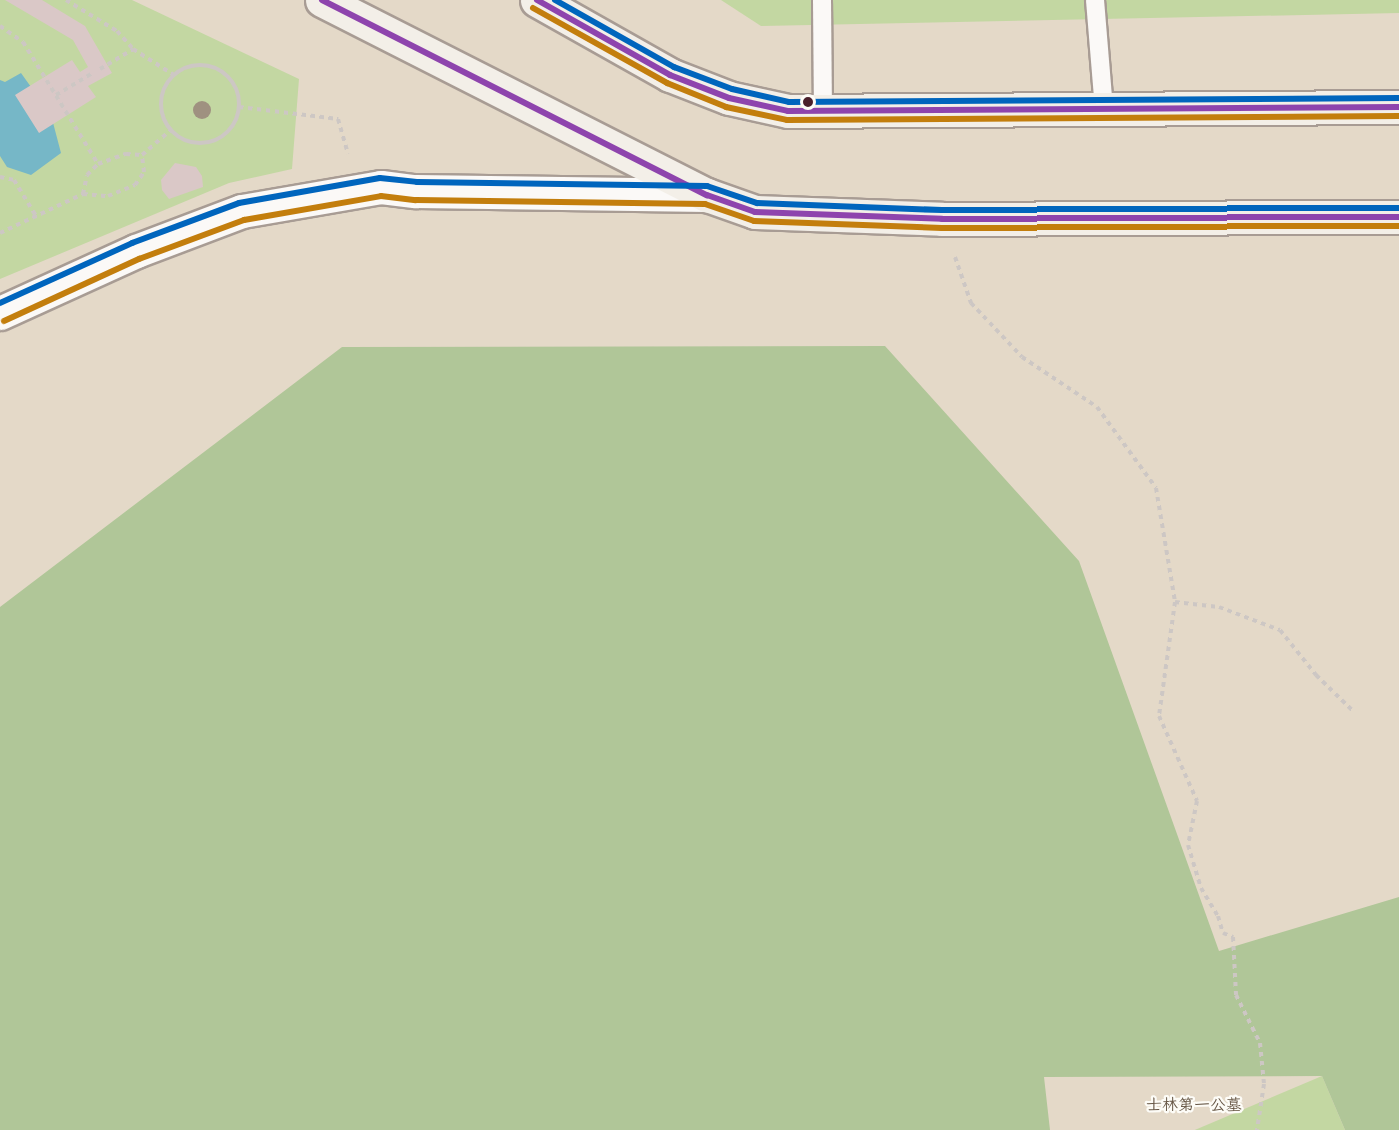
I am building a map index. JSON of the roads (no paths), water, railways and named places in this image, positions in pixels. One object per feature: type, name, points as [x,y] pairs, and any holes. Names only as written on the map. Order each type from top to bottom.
[{"type":"main road","points":[[322,0],[707,195],[755,212],[942,219],[1399,217]]},
{"type":"main road","points":[[537,0],[670,75],[719,94],[788,111],[1399,107]]},
{"type":"street","points":[[0,313],[136,251],[242,211],[381,187],[707,195]]},
{"type":"lane","points":[[822,0],[823,112]]},
{"type":"lane","points":[[1095,0],[1104,110]]},
{"type":"water","points":[[21,73],[51,115],[61,153],[31,175],[7,167],[0,156],[0,80],[5,82]]},
{"type":"park label","name":"士林第一公墓","points":[[1194,1103]]}]
